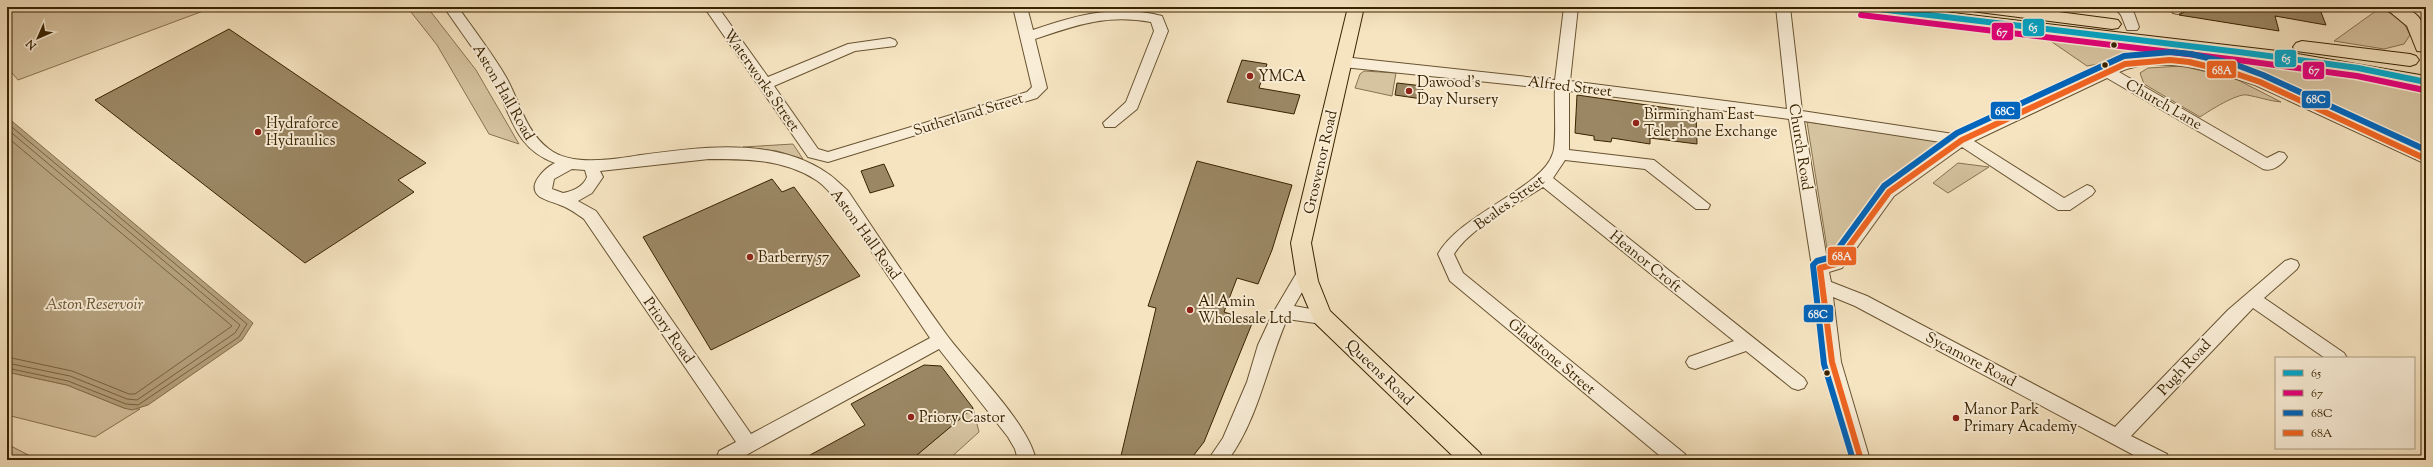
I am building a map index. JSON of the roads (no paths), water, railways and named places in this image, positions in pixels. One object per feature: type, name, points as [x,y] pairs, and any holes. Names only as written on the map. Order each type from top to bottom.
[{"type":"main road","name":"Grosvenor Road","points":[[1305,273],[1302,243],[1356,7]]},
{"type":"main road","points":[[1862,7],[2239,52],[2358,68],[2426,82]]},
{"type":"main road","points":[[1980,7],[2132,27],[2410,60]]},
{"type":"main road","points":[[2392,7],[2413,21],[2417,28],[2424,47],[2413,52],[2410,60],[2414,70],[2426,82]]},
{"type":"main road","points":[[2414,7],[2426,14]]},
{"type":"main road","name":"Queens Road","points":[[1305,273],[1312,298],[1322,317],[1472,460]]},
{"type":"street","name":"Aston Hall Road","points":[[450,7],[499,78],[522,128],[545,154],[570,164]]},
{"type":"street","name":"Waterworks Street","points":[[711,7],[813,153]]},
{"type":"street","name":"Sutherland Street","points":[[813,153],[828,157],[1032,95],[1040,88],[1020,7]]},
{"type":"street","points":[[1571,7],[1562,85],[1560,154],[1649,164],[1702,205]]},
{"type":"street","name":"Church Road","points":[[1783,7],[1796,115],[1823,286]]},
{"type":"street","points":[[2121,7],[2127,13],[2132,27]]},
{"type":"street","points":[[1028,36],[1080,19],[1118,16],[1157,19],[1161,31],[1132,105],[1110,123]]},
{"type":"street","points":[[765,84],[853,47],[890,43]]},
{"type":"street","points":[[2108,72],[2125,64],[2158,61],[2189,62],[2218,68],[2260,82],[2426,159]]},
{"type":"street","name":"Alfred Street","points":[[1343,62],[1562,85],[1796,115],[1962,140]]},
{"type":"street","name":"Church Lane","points":[[1820,268],[1836,264],[1874,210],[1889,192],[1962,140],[2108,72],[2268,165],[2279,157]]},
{"type":"street","points":[[1962,140],[2064,206],[2087,191]]},
{"type":"street","name":"Aston Hall Road","points":[[545,154],[548,174]]},
{"type":"street","name":"Beales Street","points":[[1453,242],[1481,220],[1544,179],[1560,154]]},
{"type":"street","name":"Aston Hall Road","points":[[590,179],[586,164],[570,164],[562,166],[548,174],[544,180],[544,192],[555,198],[563,199],[572,197],[590,179],[620,164],[677,156],[765,155],[805,167],[821,176],[842,195],[941,340],[1014,432],[1024,447],[1027,460]]},
{"type":"street","points":[[590,179],[590,215]]},
{"type":"street","name":"Heanor Croft","points":[[1544,179],[1798,383]]},
{"type":"street","name":"Priory Road","points":[[563,199],[590,215],[748,445]]},
{"type":"street","name":"Gladstone Street","points":[[1453,242],[1446,254],[1456,277],[1678,460]]},
{"type":"street","name":"Pugh Road","points":[[2118,437],[2252,299],[2291,265]]},
{"type":"street","points":[[1217,460],[1230,443],[1237,430],[1258,376],[1266,345],[1305,273]]},
{"type":"street","points":[[1823,286],[1832,362],[1861,460]]},
{"type":"street","name":"Sycamore Road","points":[[1823,286],[1861,301],[2160,460]]},
{"type":"street","points":[[2252,299],[2337,357]]},
{"type":"street","points":[[1282,313],[1289,312],[1322,317]]},
{"type":"street","points":[[726,457],[941,340]]},
{"type":"street","points":[[1694,362],[1748,343]]},
{"type":"water","name":"Aston Reservoir","points":[[7,117],[253,323],[242,340],[148,405],[132,410],[67,385],[7,372]]},
{"type":"place","name":"YMCA","points":[[1250,76]]},
{"type":"place","name":"Dawood's Day Nursery","points":[[1409,91]]},
{"type":"place","name":"Birmingham East Telephone Exchange","points":[[1636,123]]},
{"type":"place","name":"Hydraforce Hydraulics","points":[[258,132]]},
{"type":"place","name":"Barberry 57","points":[[750,257]]},
{"type":"place","name":"Al Amin Wholesale Ltd","points":[[1190,310]]},
{"type":"place","name":"Priory Castor","points":[[911,417]]},
{"type":"place","name":"Manor Park Primary Academy","points":[[1956,418]]}]
